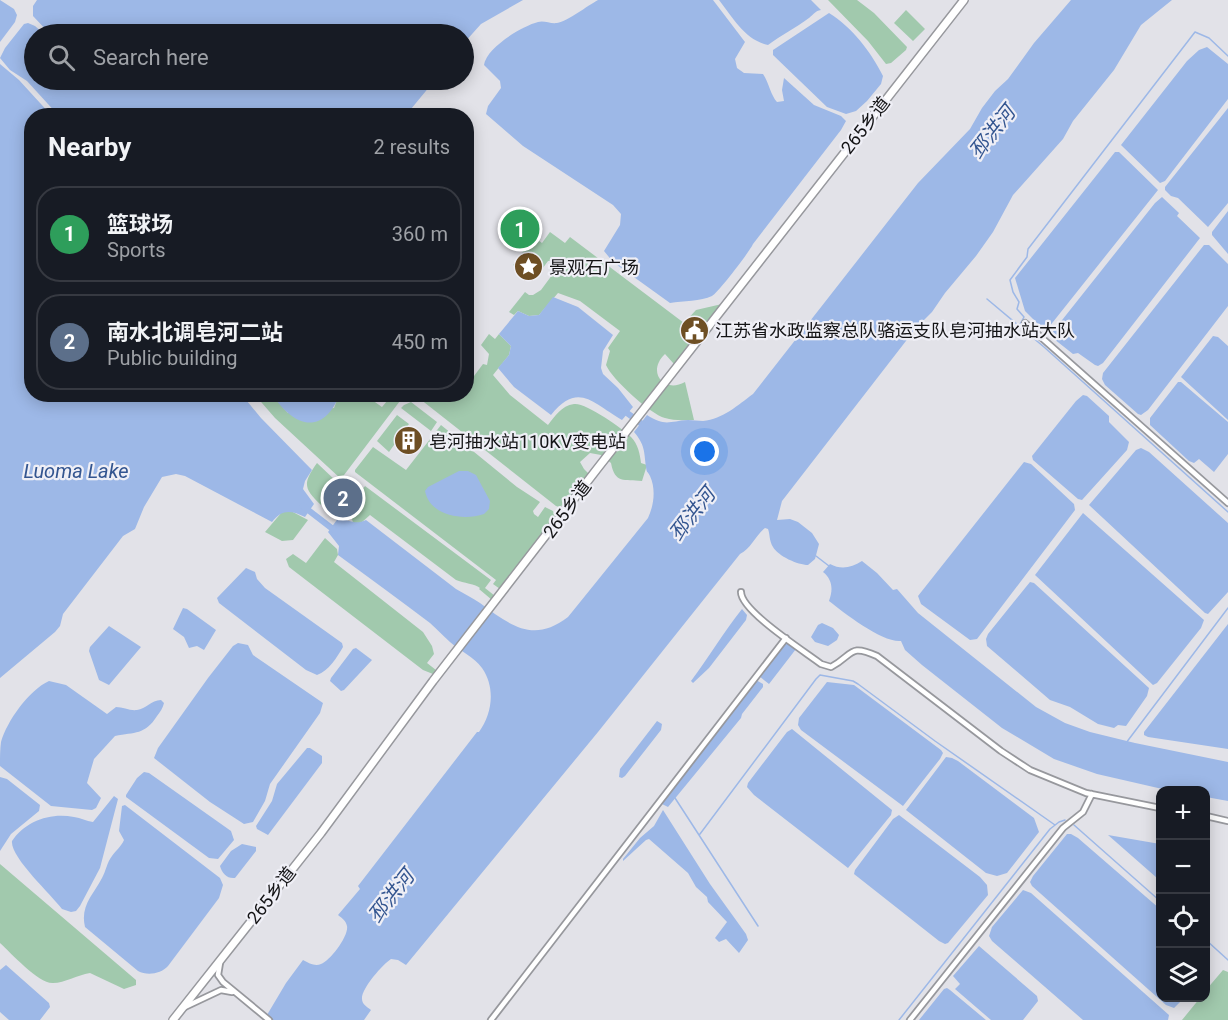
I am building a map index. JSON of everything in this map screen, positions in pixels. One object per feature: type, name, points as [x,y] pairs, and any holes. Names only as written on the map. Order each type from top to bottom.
[{"type":"street","name":"265乡道","points":[[173,1020],[321,833],[441,671],[597,469],[964,0]]},
{"type":"street","points":[[1025,323],[1228,503]]},
{"type":"street","points":[[741,591],[741,597],[752,612],[821,664],[831,667],[839,663],[851,651],[862,649],[877,656],[1000,751],[1030,770],[1092,794],[1156,807]]},
{"type":"street","points":[[491,1020],[786,638]]},
{"type":"street","points":[[910,1020],[1063,828],[1083,812],[1092,794]]},
{"type":"street","points":[[1210,817],[1228,821]]},
{"type":"street","points":[[221,958],[218,975],[232,992],[269,1020]]},
{"type":"street","points":[[182,1008],[221,990],[232,992]]},
{"type":"green space","points":[[828,0],[857,0],[874,13],[907,47],[906,50],[891,63],[886,64],[868,41]]},
{"type":"green space","points":[[906,10],[925,29],[913,41],[894,23]]},
{"type":"green space","points":[[521,214],[533,223],[518,243],[506,234]]},
{"type":"green space","points":[[550,232],[565,243],[570,237],[684,323],[696,310],[722,304],[674,364],[665,354],[657,368],[657,374],[664,383],[677,385],[685,382],[694,420],[672,420],[658,415],[623,387],[606,365],[610,351],[608,348],[620,331],[580,301],[558,293],[539,315],[529,316],[518,311],[514,315],[509,312],[525,292],[533,295],[541,290],[558,267],[562,267],[569,260],[548,261],[534,280],[513,265],[534,237],[542,243]]},
{"type":"green space","points":[[489,334],[495,339],[499,334],[511,346],[509,355],[493,375],[510,395],[548,425],[562,409],[569,405],[579,404],[603,416],[631,437],[641,463],[647,465],[642,481],[621,479],[615,474],[611,463],[601,455],[590,453],[580,462],[589,474],[565,504],[556,506],[424,402],[474,402],[474,376],[483,364],[487,365],[489,354],[481,345]]},
{"type":"green space","points":[[261,402],[278,402],[288,413],[334,408],[336,402],[375,402],[382,407],[386,402],[399,402],[341,479],[275,418]]},
{"type":"green space","points":[[411,402],[437,422],[431,431],[401,408]]},
{"type":"green space","points":[[397,415],[409,424],[389,452],[377,441]]},
{"type":"green space","points":[[441,425],[517,487],[540,502],[533,511],[534,514],[538,517],[545,507],[553,511],[555,518],[500,589],[493,584],[496,580],[355,472],[373,447],[406,470]]},
{"type":"green space","points":[[317,463],[336,481],[336,485],[321,505],[308,490],[307,485],[309,476]]},
{"type":"green space","points":[[365,486],[491,580],[485,588],[495,596],[492,600],[480,588],[456,580],[370,515],[361,523],[353,523],[352,519],[343,515]]},
{"type":"green space","points":[[291,511],[308,520],[293,540],[282,541],[265,532],[282,512]]},
{"type":"green space","points":[[325,538],[337,549],[338,555],[334,562],[423,632],[434,654],[427,663],[436,670],[433,674],[423,670],[289,567],[286,559],[293,554],[306,563]]},
{"type":"green space","points":[[0,864],[136,980],[136,985],[124,989],[90,973],[53,983],[40,979],[25,967],[0,943]]},
{"type":"green space","points":[[1223,970],[1228,972],[1228,1020],[1182,1020],[1197,1002],[1210,1002],[1210,985]]},
{"type":"water","points":[[0,0],[14,9],[17,15],[15,22],[0,42]]},
{"type":"water","points":[[37,0],[523,0],[481,24],[474,32],[474,24],[41,24],[33,16],[33,6]]},
{"type":"water","points":[[598,0],[713,0],[745,42],[735,59],[737,68],[744,73],[763,74],[777,102],[784,101],[782,90],[784,78],[814,105],[841,116],[846,121],[721,288],[708,298],[670,303],[613,262],[604,251],[620,225],[621,214],[613,205],[523,146],[486,114],[488,106],[501,88],[500,81],[484,65],[491,52],[506,39],[531,24],[561,22]]},
{"type":"water","points":[[719,0],[811,0],[821,10],[768,45],[746,33]]},
{"type":"water","name":"邳洪河","points":[[1071,0],[1172,0],[1141,25],[1114,70],[1073,121],[1063,139],[1013,195],[993,232],[976,256],[932,312],[916,328],[782,501],[777,520],[790,519],[812,533],[819,544],[815,559],[808,565],[779,554],[773,547],[768,529],[765,528],[762,531],[740,554],[598,732],[406,965],[391,959],[373,977],[362,999],[371,1010],[364,1020],[264,1020],[303,960],[319,965],[338,948],[345,936],[347,926],[338,915],[360,889],[358,886],[479,732],[487,717],[491,701],[489,684],[479,664],[430,623],[338,555],[339,546],[328,532],[339,517],[356,522],[366,520],[456,589],[512,624],[533,630],[544,629],[568,617],[650,513],[654,497],[653,486],[647,471],[642,445],[634,432],[647,415],[663,422],[710,420],[730,411],[753,394],[918,183],[970,129],[995,91],[1008,79],[1034,43]]},
{"type":"water","points":[[829,13],[845,25],[860,41],[883,76],[881,84],[867,101],[856,111],[846,114],[827,107],[773,55],[773,50]]},
{"type":"water","points":[[24,24],[24,79],[10,70],[0,58]]},
{"type":"water","points":[[1207,47],[1228,64],[1228,99],[1165,181],[1160,183],[1121,145],[1187,61],[1199,50]]},
{"type":"water","name":"Luoma Lake","points":[[0,64],[19,80],[24,85],[24,90],[28,90],[45,108],[24,108],[24,402],[248,402],[312,470],[303,489],[314,504],[305,517],[287,512],[279,515],[272,522],[185,476],[176,474],[162,477],[144,507],[135,529],[123,536],[63,614],[60,626],[0,678]]},
{"type":"water","points":[[35,90],[427,90],[412,108],[52,108]]},
{"type":"water","points":[[1228,108],[1228,203],[1208,227],[1178,198],[1171,196],[1165,187]]},
{"type":"water","points":[[1115,152],[1119,152],[1158,190],[1049,327],[1042,328],[1025,311],[1015,278]]},
{"type":"water","points":[[1162,197],[1179,213],[1177,216],[1200,238],[1103,363],[1095,365],[1078,353],[1073,354],[1051,334]]},
{"type":"water","points":[[1228,211],[1228,254],[1212,232]]},
{"type":"water","points":[[1204,245],[1209,245],[1228,264],[1228,306],[1148,410],[1141,415],[1138,414],[1105,385],[1102,379],[1103,373]]},
{"type":"water","points":[[553,297],[578,307],[613,335],[603,351],[601,368],[603,374],[633,407],[622,420],[594,402],[578,397],[569,399],[551,415],[514,387],[498,368],[509,355],[511,346],[499,334],[518,311],[529,316],[539,315]]},
{"type":"water","points":[[1213,336],[1218,337],[1228,346],[1228,420],[1181,377]]},
{"type":"water","points":[[1178,382],[1181,382],[1228,422],[1228,454],[1214,472],[1199,459],[1194,463],[1189,461],[1150,425],[1150,418]]},
{"type":"water","points":[[1083,395],[1109,416],[1109,422],[1129,442],[1127,450],[1082,500],[1033,460],[1032,456]]},
{"type":"water","points":[[278,402],[336,402],[325,417],[312,422],[296,419]]},
{"type":"water","points":[[1141,448],[1149,452],[1228,523],[1228,592],[1208,614],[1089,505],[1136,450]]},
{"type":"water","points":[[1024,462],[1031,464],[1074,504],[1075,510],[977,639],[970,640],[921,604],[918,596]]},
{"type":"water","points":[[459,471],[468,471],[476,475],[490,501],[489,509],[484,514],[467,517],[449,515],[433,506],[428,499],[425,491],[428,487]]},
{"type":"water","points":[[1083,513],[1204,620],[1201,628],[1153,685],[1035,575]]},
{"type":"water","points":[[862,561],[893,590],[897,589],[918,613],[1036,707],[1065,723],[1135,743],[1228,762],[1228,801],[1210,798],[1210,786],[1156,788],[1097,774],[1054,759],[1002,728],[922,665],[905,650],[901,641],[874,632],[829,601],[831,585],[829,578],[823,572],[830,564],[838,567],[854,565]]},
{"type":"water","points":[[246,568],[255,572],[257,579],[265,588],[342,643],[341,651],[325,670],[317,675],[306,670],[219,603],[217,598]]},
{"type":"water","points":[[1030,582],[1034,583],[1149,688],[1147,696],[1126,726],[1118,725],[1114,728],[1098,724],[1070,707],[1050,700],[987,646],[988,634]]},
{"type":"water","points":[[183,608],[216,630],[204,650],[197,646],[189,648],[184,637],[173,629]]},
{"type":"water","points":[[742,609],[747,615],[746,620],[709,668],[693,683],[691,681]]},
{"type":"water","points":[[822,623],[833,628],[839,635],[837,640],[828,646],[815,642],[811,637],[818,625]]},
{"type":"water","points":[[1228,624],[1228,749],[1144,735],[1144,732]]},
{"type":"water","points":[[109,626],[141,647],[109,685],[99,680],[89,651]]},
{"type":"water","points":[[787,642],[796,649],[769,684],[759,676]]},
{"type":"water","points":[[238,643],[248,645],[253,655],[323,703],[320,713],[270,784],[265,801],[253,822],[244,824],[210,802],[154,758],[158,748],[208,678],[233,646]]},
{"type":"water","points":[[356,648],[372,660],[341,691],[330,681],[331,678]]},
{"type":"water","points":[[756,680],[763,684],[763,687],[741,718],[668,807],[662,804],[667,796]]},
{"type":"water","points":[[49,681],[66,685],[107,714],[116,707],[137,710],[157,700],[164,703],[148,727],[139,732],[115,736],[94,759],[87,783],[101,798],[96,808],[92,810],[51,806],[0,766],[1,742],[8,725],[34,691]]},
{"type":"water","points":[[827,682],[854,685],[943,753],[903,806],[801,730],[798,725],[799,718]]},
{"type":"water","points":[[657,721],[662,724],[661,730],[625,776],[619,777],[620,769]]},
{"type":"water","points":[[792,729],[892,810],[891,815],[848,868],[754,795],[747,787],[787,732]]},
{"type":"water","points":[[307,748],[322,756],[322,763],[268,835],[256,826],[272,801],[277,784]]},
{"type":"water","points":[[946,757],[958,761],[1034,818],[1039,832],[1007,873],[997,876],[986,873],[906,810]]},
{"type":"water","points":[[144,772],[149,773],[231,831],[234,840],[218,859],[209,858],[126,797],[137,778]]},
{"type":"water","points":[[0,777],[7,779],[40,805],[39,811],[11,834],[0,851]]},
{"type":"water","points":[[114,796],[118,799],[100,868],[76,911],[62,909],[24,866],[13,848],[12,841],[31,823],[48,817],[77,817],[93,822]]},
{"type":"water","points":[[125,805],[220,878],[223,885],[219,898],[168,966],[154,973],[138,971],[85,927],[84,913],[88,901],[102,878],[110,858],[124,840],[119,831],[122,806]]},
{"type":"water","points":[[663,810],[710,884],[746,934],[748,940],[739,953],[726,939],[719,942],[715,938],[727,922],[696,887],[688,873],[649,839],[623,861],[640,838],[654,826]]},
{"type":"water","points":[[899,815],[980,877],[987,885],[988,895],[948,943],[939,941],[854,874],[893,819]]},
{"type":"water","points":[[1067,834],[1071,834],[1156,906],[1156,996],[1032,886],[1030,882]]},
{"type":"water","points":[[1108,835],[1156,843],[1156,877]]},
{"type":"water","points":[[242,844],[256,847],[256,851],[235,878],[230,878],[220,866],[231,851]]},
{"type":"water","points":[[1023,890],[1031,893],[1169,1015],[1168,1020],[1083,1020],[992,941],[989,936],[992,927]]},
{"type":"water","points":[[979,946],[1037,996],[1038,1001],[1023,1020],[991,1020],[955,989],[960,984],[953,976]]},
{"type":"water","points":[[6,965],[49,1003],[50,1007],[40,1020],[9,1020],[0,1012],[0,970]]},
{"type":"water","points":[[947,988],[986,1020],[919,1020]]},
{"type":"water","points":[[1163,1002],[1180,1002],[1174,1008]]},
{"type":"waterway","points":[[1019,326],[1024,317],[1017,309],[1019,302],[1010,280],[1027,257],[1028,249],[1195,32],[1209,38],[1228,56]]},
{"type":"waterway","points":[[987,299],[1228,512]]},
{"type":"waterway","points":[[623,410],[646,427]]},
{"type":"waterway","points":[[303,506],[338,533]]},
{"type":"waterway","points":[[816,556],[829,566]]},
{"type":"waterway","points":[[1126,743],[1228,608]]},
{"type":"waterway","points":[[700,834],[820,675],[858,684],[1055,825]]},
{"type":"waterway","points":[[675,798],[758,926]]},
{"type":"waterway","points":[[899,1020],[1050,829],[1065,820]]},
{"type":"waterway","points":[[1074,825],[1156,897]]},
{"type":"waterway","points":[[1210,944],[1228,960]]},
{"type":"place","name":"篮球场","points":[[520,229]]},
{"type":"place","name":"景观石广场","points":[[528,267]]},
{"type":"place","name":"江苏省水政监察总队骆运支队皂河抽水站大队","points":[[694,330]]},
{"type":"place","name":"皂河抽水站110KV变电站","points":[[408,441]]},
{"type":"place","name":"南水北调皂河二站","points":[[343,498]]}]
